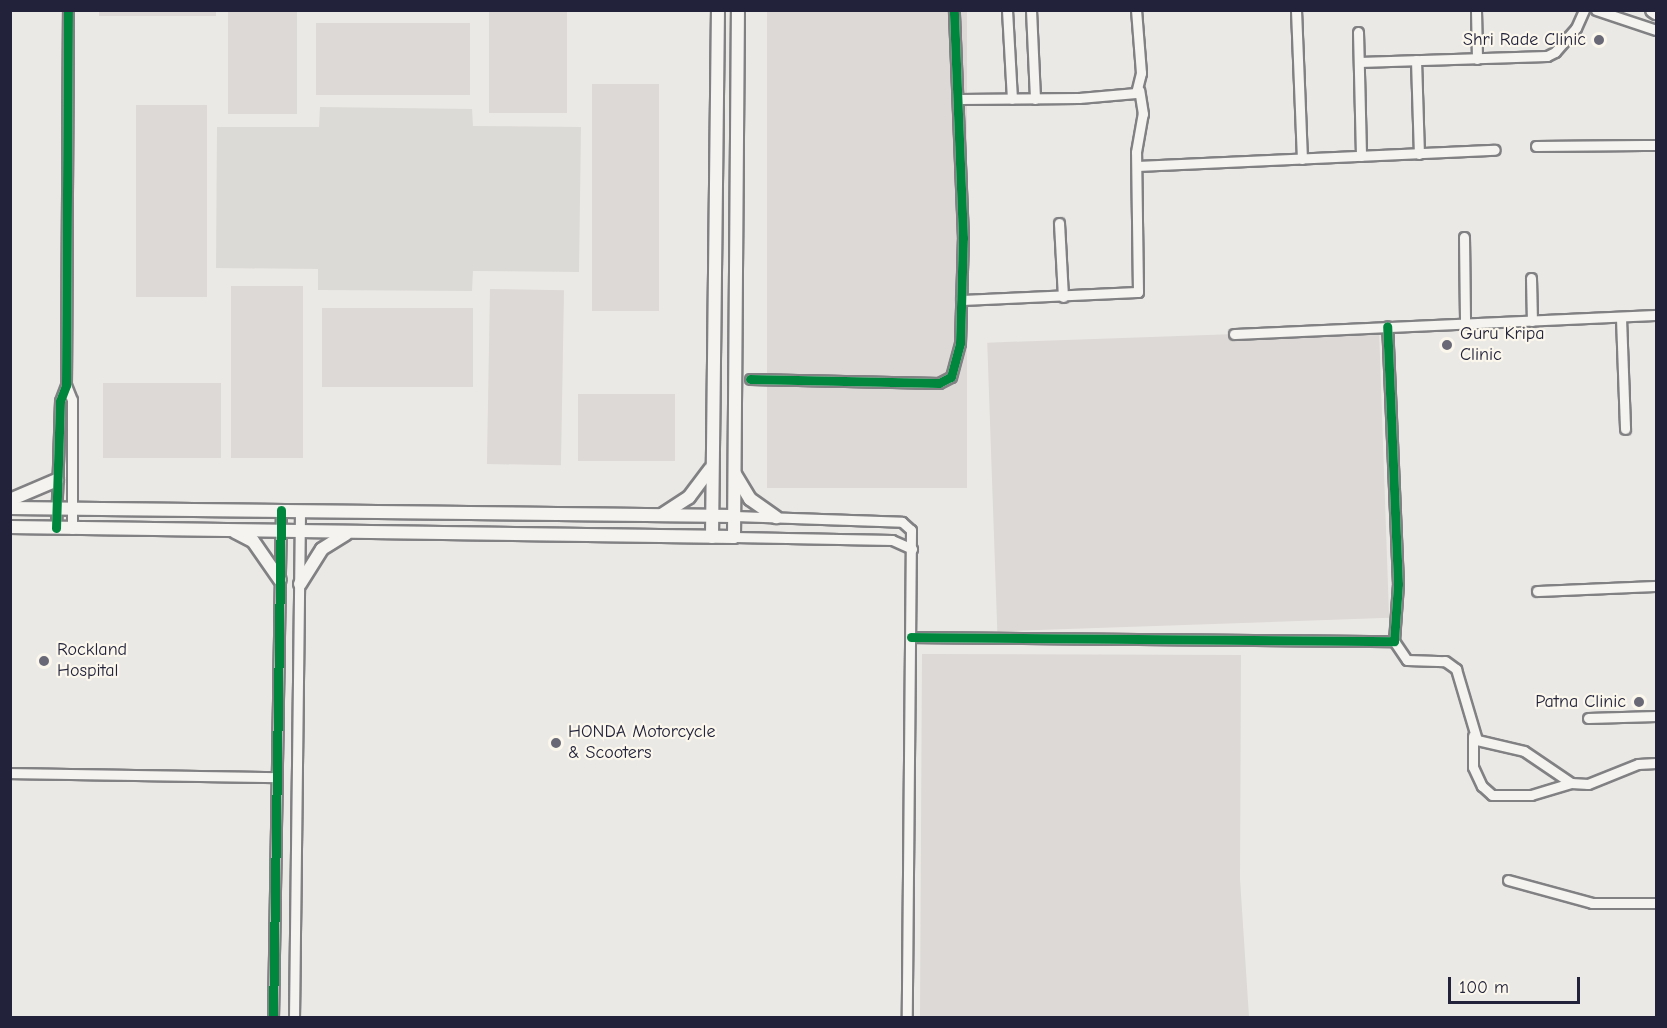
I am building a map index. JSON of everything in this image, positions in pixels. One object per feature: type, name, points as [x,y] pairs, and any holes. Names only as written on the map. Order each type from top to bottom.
[{"type":"main road","points":[[712,537],[718,10]]},
{"type":"main road","points":[[10,527],[734,537],[738,10]]},
{"type":"main road","points":[[713,387],[734,386]]},
{"type":"main road","points":[[659,515],[689,497],[712,466]]},
{"type":"main road","points":[[734,470],[738,484],[750,499],[776,517]]},
{"type":"main road","points":[[10,500],[57,480]]},
{"type":"main road","points":[[10,508],[734,516]]},
{"type":"main road","points":[[228,530],[253,541],[280,580]]},
{"type":"main road","points":[[300,584],[322,549],[353,532]]},
{"type":"street","points":[[56,528],[60,402],[66,385],[68,10]]},
{"type":"street","points":[[750,379],[939,382],[951,377],[958,362],[961,300],[960,99],[954,10]]},
{"type":"street","points":[[1007,10],[1012,99]]},
{"type":"street","points":[[1031,10],[1035,99]]},
{"type":"street","points":[[961,300],[1063,297],[1140,290],[1137,142],[1143,114],[1139,90],[1136,10]]},
{"type":"street","points":[[1296,10],[1302,159]]},
{"type":"street","points":[[1476,10],[1478,59]]},
{"type":"street","points":[[1359,62],[1533,58],[1555,52],[1576,28],[1584,10]]},
{"type":"street","points":[[1596,10],[1656,30]]},
{"type":"street","points":[[1358,32],[1361,156]]},
{"type":"street","points":[[1416,60],[1419,154]]},
{"type":"street","points":[[960,99],[1120,96],[1139,90]]},
{"type":"street","points":[[1536,146],[1656,145]]},
{"type":"street","points":[[1137,166],[1495,150]]},
{"type":"street","points":[[1059,223],[1063,297]]},
{"type":"street","points":[[1464,237],[1465,323]]},
{"type":"street","points":[[1531,278],[1532,321]]},
{"type":"street","points":[[1234,334],[1656,315]]},
{"type":"street","points":[[1621,318],[1625,429]]},
{"type":"street","points":[[1387,326],[1398,584],[1394,640],[1407,660],[1445,661],[1456,669],[1473,736],[1473,767],[1482,786],[1492,795],[1531,795],[1571,783],[1588,784],[1638,764],[1656,763]]},
{"type":"street","points":[[66,385],[72,400],[72,529]]},
{"type":"street","points":[[273,1017],[280,510]]},
{"type":"street","points":[[294,1017],[300,510]]},
{"type":"street","points":[[734,516],[902,522],[911,530],[907,1017]]},
{"type":"street","points":[[734,537],[892,540],[912,549]]},
{"type":"street","points":[[1537,591],[1656,586]]},
{"type":"street","points":[[911,638],[1394,640]]},
{"type":"street","points":[[1588,718],[1656,716]]},
{"type":"street","points":[[1473,736],[1483,742],[1524,751],[1571,783]]},
{"type":"street","points":[[10,773],[276,777]]},
{"type":"street","points":[[1508,880],[1592,903],[1656,903]]},
{"type":"shaded area","points":[[99,10],[216,10],[216,16],[99,16]]},
{"type":"shaded area","points":[[228,11],[297,11],[297,114],[228,114]]},
{"type":"shaded area","points":[[489,11],[567,11],[567,113],[489,113]]},
{"type":"shaded area","points":[[767,11],[967,11],[967,488],[767,488]]},
{"type":"shaded area","points":[[316,23],[470,23],[470,95],[316,95]]},
{"type":"shaded area","points":[[592,84],[659,84],[659,311],[592,311]]},
{"type":"shaded area","points":[[136,105],[207,105],[207,297],[136,297]]},
{"type":"shaded area","points":[[320,107],[472,109],[473,126],[581,127],[579,272],[473,271],[472,291],[318,290],[318,269],[216,268],[217,127],[319,127]]},
{"type":"shaded area","points":[[231,286],[303,286],[303,458],[231,458]]},
{"type":"shaded area","points":[[490,289],[564,290],[561,465],[487,464]]},
{"type":"shaded area","points":[[322,308],[473,308],[473,387],[322,387]]},
{"type":"shaded area","points":[[1379,329],[1389,618],[997,632],[987,343]]},
{"type":"shaded area","points":[[103,383],[221,383],[221,458],[103,458]]},
{"type":"shaded area","points":[[578,394],[675,394],[675,461],[578,461]]},
{"type":"shaded area","points":[[922,654],[1241,655],[1240,879],[1249,1017],[920,1017]]},
{"type":"cycle path","points":[[56,528],[60,401],[66,385],[68,10]]},
{"type":"cycle path","points":[[750,379],[939,383],[951,377],[960,343],[963,238],[954,10]]},
{"type":"cycle path","points":[[911,637],[1394,641],[1398,584],[1387,326]]},
{"type":"cycle path","points":[[273,1018],[281,510]]},
{"type":"place","name":"Shri Rade Clinic","points":[[1599,40]]},
{"type":"place","name":"Guru Kripa Clinic","points":[[1447,345]]},
{"type":"place","name":"Rockland Hospital","points":[[44,661]]},
{"type":"place","name":"Patna Clinic","points":[[1639,702]]},
{"type":"place","name":"HONDA Motorcycle & Scooters","points":[[556,743]]}]
